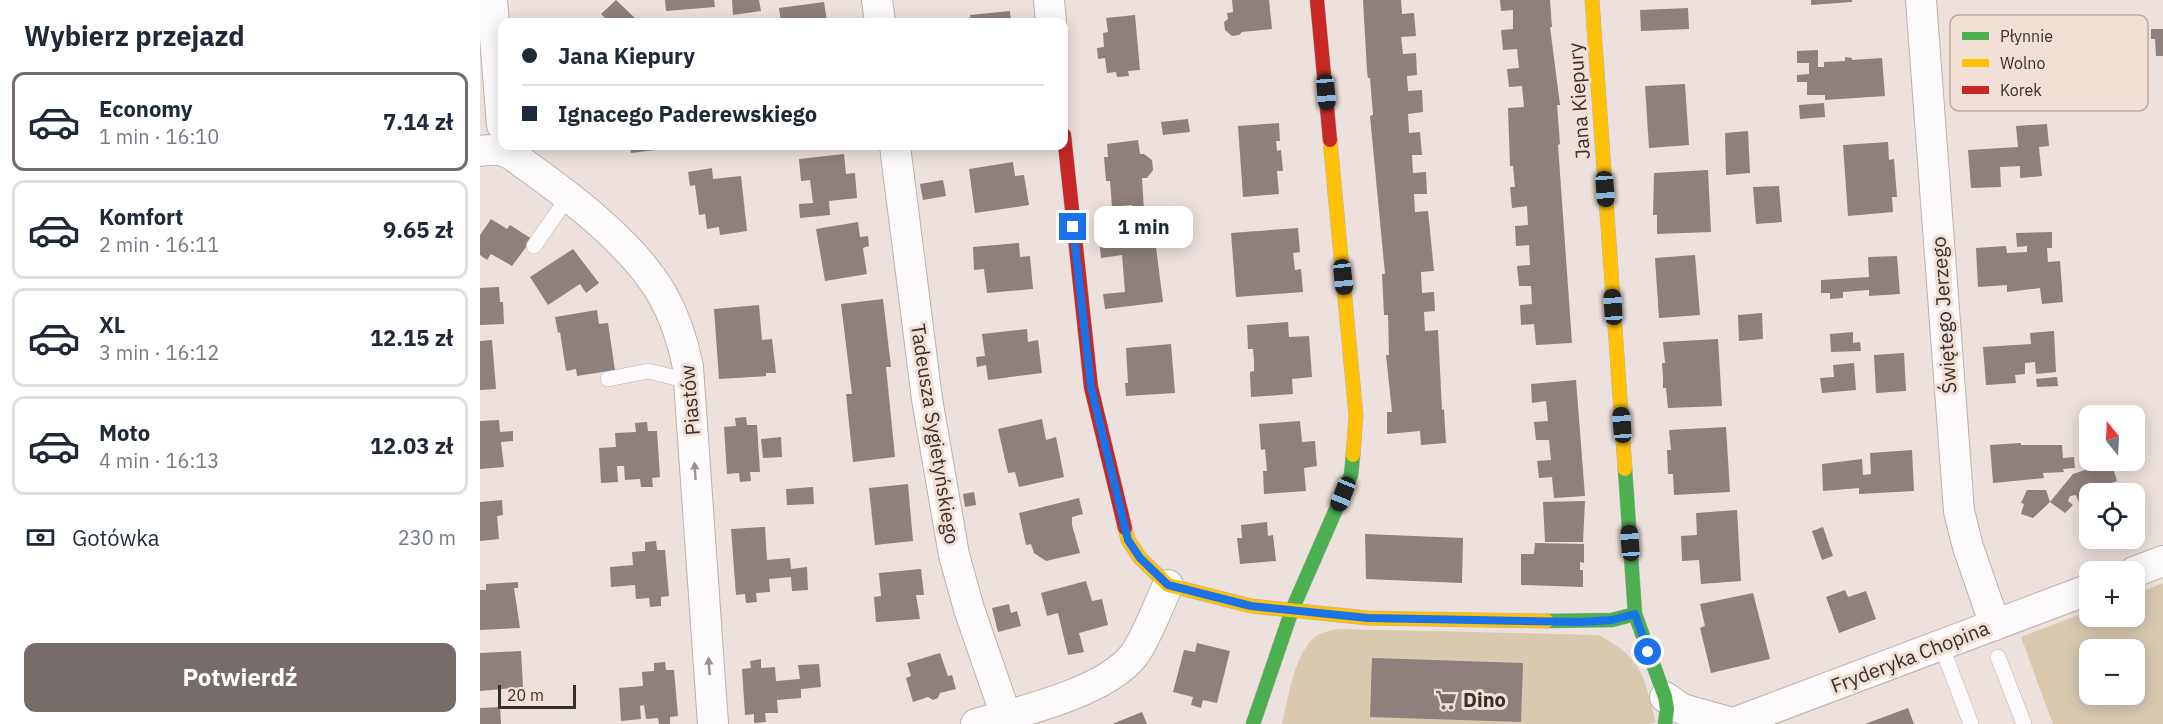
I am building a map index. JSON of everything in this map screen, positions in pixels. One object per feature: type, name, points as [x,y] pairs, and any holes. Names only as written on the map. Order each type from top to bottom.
[{"type":"street","points":[[492,0],[498,143]]},
{"type":"street","points":[[878,0],[880,18]]},
{"type":"street","points":[[1049,0],[1051,18]]},
{"type":"street","points":[[1254,724],[1292,610],[1351,475],[1356,416],[1317,0]]},
{"type":"street","name":"Jana Kiepury","points":[[1592,0],[1635,614],[1665,710]]},
{"type":"street","name":"Świętego Jerzego","points":[[1921,0],[1959,511],[1968,547],[1995,625]]},
{"type":"street","name":"Piastów","points":[[507,150],[568,197],[628,251],[656,285],[673,316],[683,342],[689,381],[713,724]]},
{"type":"street","name":"Tadeusza Sygietyńskiego","points":[[896,150],[927,399],[954,555],[969,609],[1006,716]]},
{"type":"street","points":[[1066,150],[1091,387],[1128,540],[1140,558],[1168,585],[1251,606],[1368,618],[1580,622],[1612,620],[1635,614]]},
{"type":"street","points":[[2145,568],[2163,561]]},
{"type":"street","points":[[976,724],[1091,688],[1117,673],[1135,654],[1168,585]]},
{"type":"street","name":"Fryderyka Chopina","points":[[1731,724],[2079,593]]},
{"type":"street","points":[[1665,710],[1682,709],[1731,724]]},
{"type":"lane","points":[[534,246],[568,197]]},
{"type":"lane","points":[[609,380],[648,371],[689,381]]},
{"type":"lane","points":[[1941,645],[1971,724]]},
{"type":"lane","points":[[1998,657],[2024,724]]},
{"type":"shaded area","points":[[2163,583],[2163,724],[2053,724],[2021,637],[2079,615],[2079,627],[2145,627],[2145,590]]},
{"type":"shaded area","points":[[1337,629],[1599,635],[1625,653],[1640,671],[1656,722],[1650,724],[1282,724],[1293,678],[1302,654],[1315,637]]},
{"type":"building","points":[[616,0],[635,18],[605,18],[601,14]]},
{"type":"building","points":[[665,0],[714,0],[715,7],[666,11]]},
{"type":"building","points":[[732,0],[759,0],[761,11],[733,15]]},
{"type":"building","points":[[1232,0],[1269,0],[1272,29],[1242,32],[1232,36],[1225,30],[1224,22],[1228,19],[1227,13],[1233,12]]},
{"type":"building","points":[[1363,0],[1401,0],[1402,14],[1414,13],[1416,36],[1401,37],[1403,54],[1416,53],[1417,75],[1407,76],[1408,91],[1422,90],[1423,112],[1408,114],[1409,133],[1420,132],[1422,155],[1412,155],[1413,173],[1426,172],[1427,194],[1414,194],[1415,212],[1428,211],[1434,271],[1421,272],[1422,293],[1434,292],[1435,311],[1424,312],[1425,331],[1438,330],[1446,443],[1421,445],[1420,431],[1387,434],[1387,412],[1392,412],[1386,355],[1389,355],[1388,315],[1384,315],[1382,274],[1385,274],[1370,116],[1373,115],[1370,78],[1368,78],[1367,71]]},
{"type":"building","points":[[1500,0],[1550,0],[1552,27],[1550,27],[1560,105],[1557,105],[1560,144],[1558,145],[1572,343],[1536,345],[1534,324],[1521,325],[1520,305],[1532,304],[1531,286],[1519,286],[1517,266],[1530,265],[1529,245],[1516,246],[1515,226],[1528,225],[1527,206],[1512,208],[1510,187],[1515,187],[1513,166],[1510,166],[1508,108],[1524,107],[1522,86],[1509,87],[1507,69],[1519,68],[1517,49],[1503,50],[1501,30],[1513,29],[1513,10],[1501,11]]},
{"type":"building","points":[[1811,0],[1852,0],[1852,2],[1811,5]]},
{"type":"building","points":[[824,2],[827,18],[780,18],[779,8]]},
{"type":"building","points":[[1688,8],[1689,29],[1641,31],[1640,10]]},
{"type":"building","points":[[1010,11],[1011,18],[970,18],[970,15]]},
{"type":"building","points":[[1135,15],[1140,70],[1128,71],[1129,76],[1117,77],[1116,72],[1107,73],[1105,58],[1098,59],[1097,48],[1104,47],[1103,33],[1108,32],[1106,18]]},
{"type":"building","points":[[2151,29],[2163,29],[2163,56],[2156,56],[2155,39],[2151,39]]},
{"type":"building","points":[[1818,50],[1818,67],[1824,67],[1824,62],[1845,61],[1845,57],[1852,58],[1852,60],[1882,58],[1885,96],[1825,100],[1825,95],[1807,95],[1807,82],[1797,82],[1797,75],[1809,74],[1809,63],[1797,63],[1797,51]]},
{"type":"building","points":[[1685,84],[1689,145],[1649,148],[1645,86]]},
{"type":"building","points":[[1824,103],[1825,117],[1800,119],[1799,105]]},
{"type":"building","points":[[1188,119],[1190,132],[1163,135],[1161,122]]},
{"type":"building","points":[[1279,123],[1280,141],[1276,141],[1277,151],[1281,150],[1283,171],[1277,171],[1279,194],[1243,197],[1238,126]]},
{"type":"building","points":[[2047,124],[2049,146],[2039,147],[2042,176],[2020,178],[2020,166],[2000,167],[2001,187],[1971,188],[1968,150],[2018,147],[2016,126]]},
{"type":"building","points":[[1748,131],[1750,173],[1726,175],[1725,133]]},
{"type":"building","points":[[1138,140],[1140,154],[1152,160],[1153,170],[1147,178],[1142,178],[1144,211],[1133,211],[1132,205],[1112,207],[1110,181],[1106,181],[1104,157],[1108,157],[1107,144]]},
{"type":"building","points":[[1888,142],[1889,160],[1894,159],[1897,197],[1892,197],[1893,212],[1848,216],[1843,145]]},
{"type":"building","points":[[631,150],[656,150],[631,153]]},
{"type":"building","points":[[844,154],[846,174],[855,173],[857,198],[829,201],[830,215],[800,218],[799,204],[813,203],[810,180],[801,181],[799,159]]},
{"type":"building","points":[[1013,162],[1015,176],[1024,175],[1029,205],[975,213],[969,169]]},
{"type":"building","points":[[712,168],[713,179],[741,176],[747,231],[720,235],[719,227],[707,229],[705,214],[699,215],[695,185],[690,186],[688,172]]},
{"type":"building","points":[[1708,170],[1711,232],[1657,234],[1657,215],[1653,215],[1654,173]]},
{"type":"building","points":[[943,180],[946,196],[923,200],[920,184]]},
{"type":"building","points":[[1779,186],[1782,222],[1756,224],[1753,187]]},
{"type":"building","points":[[491,219],[507,229],[510,225],[532,239],[512,266],[491,254],[487,260],[480,255],[480,235]]},
{"type":"building","points":[[858,222],[860,237],[868,236],[869,246],[863,248],[867,274],[825,281],[816,229]]},
{"type":"building","points":[[1298,228],[1300,252],[1293,253],[1295,270],[1301,269],[1303,292],[1236,297],[1231,233]]},
{"type":"building","points":[[2052,232],[2052,248],[2047,248],[2048,262],[2060,261],[2063,302],[2042,304],[2040,288],[2007,292],[2007,285],[1978,287],[1976,248],[2006,246],[2007,253],[2027,252],[2027,246],[2017,247],[2016,233]]},
{"type":"building","points":[[1118,238],[1118,243],[1155,239],[1163,302],[1105,309],[1103,294],[1125,292],[1122,255],[1101,258],[1099,239]]},
{"type":"building","points":[[1019,243],[1020,257],[1030,256],[1033,289],[987,293],[984,269],[974,270],[973,247]]},
{"type":"building","points":[[573,249],[599,283],[586,293],[580,284],[548,305],[530,277]]},
{"type":"building","points":[[1695,255],[1700,315],[1659,318],[1655,258]]},
{"type":"building","points":[[1897,256],[1900,294],[1869,296],[1869,290],[1843,292],[1843,298],[1830,299],[1830,293],[1821,293],[1821,280],[1869,277],[1868,257]]},
{"type":"building","points":[[499,287],[500,302],[503,302],[504,324],[480,325],[480,288]]},
{"type":"building","points":[[883,299],[891,367],[886,367],[895,457],[853,462],[846,394],[852,394],[841,304]]},
{"type":"building","points":[[759,305],[762,340],[772,339],[776,373],[766,373],[766,376],[719,379],[714,309]]},
{"type":"building","points":[[597,310],[599,324],[608,323],[615,370],[577,376],[576,369],[566,371],[560,332],[558,333],[555,317]]},
{"type":"building","points":[[1762,313],[1763,339],[1739,341],[1738,315]]},
{"type":"building","points":[[1288,322],[1289,337],[1309,336],[1312,377],[1292,379],[1293,394],[1251,397],[1250,372],[1254,371],[1254,360],[1253,349],[1248,349],[1247,325]]},
{"type":"building","points":[[1027,329],[1028,342],[1038,340],[1042,373],[988,380],[986,365],[977,367],[976,357],[985,356],[982,334]]},
{"type":"building","points":[[2054,331],[2056,372],[2036,374],[2035,362],[2025,363],[2025,374],[2015,375],[2016,383],[1986,385],[1983,347],[2031,344],[2030,333]]},
{"type":"building","points":[[1853,332],[1853,343],[1860,342],[1861,351],[1831,352],[1830,334]]},
{"type":"building","points":[[1718,339],[1722,406],[1668,408],[1666,388],[1663,388],[1662,363],[1665,363],[1663,342]]},
{"type":"building","points":[[492,340],[496,389],[480,390],[480,341]]},
{"type":"building","points":[[1171,344],[1175,393],[1126,396],[1125,383],[1128,383],[1126,348]]},
{"type":"building","points":[[1904,353],[1906,391],[1876,393],[1874,355]]},
{"type":"building","points":[[1854,363],[1856,390],[1822,393],[1820,378],[1834,377],[1833,365]]},
{"type":"building","points":[[2057,377],[2058,386],[2037,387],[2036,379]]},
{"type":"building","points":[[1576,380],[1585,496],[1554,498],[1552,477],[1539,478],[1537,461],[1551,460],[1549,440],[1536,440],[1534,422],[1548,421],[1546,401],[1532,403],[1531,384]]},
{"type":"building","points":[[746,417],[747,425],[757,425],[760,472],[750,472],[751,481],[740,482],[739,473],[727,474],[724,427],[736,426],[735,418]]},
{"type":"building","points":[[1042,419],[1046,440],[1056,437],[1064,477],[1019,487],[1015,472],[1008,473],[998,429]]},
{"type":"building","points":[[499,420],[500,432],[513,431],[513,441],[501,442],[504,467],[480,469],[480,421]]},
{"type":"building","points":[[1300,421],[1302,442],[1315,441],[1317,466],[1304,468],[1306,491],[1264,494],[1263,471],[1267,471],[1265,449],[1261,450],[1259,424]]},
{"type":"building","points":[[647,422],[648,431],[657,431],[660,477],[652,478],[653,487],[641,487],[640,479],[625,480],[624,466],[617,466],[618,482],[601,483],[599,448],[616,447],[615,433],[636,432],[635,423]]},
{"type":"building","points":[[1726,427],[1730,492],[1674,495],[1673,474],[1668,474],[1667,450],[1671,450],[1669,430]]},
{"type":"building","points":[[781,437],[782,457],[763,458],[761,439]]},
{"type":"building","points":[[2021,443],[2021,445],[2062,445],[2063,458],[2074,457],[2075,468],[2063,469],[2064,472],[2043,473],[2044,478],[1993,483],[1990,445]]},
{"type":"building","points":[[1912,450],[1914,491],[1859,494],[1859,488],[1823,491],[1822,464],[1862,459],[1863,475],[1871,474],[1870,453]]},
{"type":"building","points":[[2082,471],[2114,471],[2117,481],[2111,483],[2079,483],[2079,503],[2076,495],[2070,496],[2068,501],[2073,505],[2065,513],[2050,502],[2073,474]]},
{"type":"building","points":[[908,484],[913,541],[875,545],[869,488]]},
{"type":"building","points":[[813,487],[814,504],[787,505],[786,489]]},
{"type":"building","points":[[2027,490],[2046,490],[2050,502],[2033,518],[2021,514],[2024,504],[2021,503]]},
{"type":"building","points":[[974,492],[976,505],[965,507],[963,494]]},
{"type":"building","points":[[1079,498],[1083,514],[1072,517],[1072,525],[1080,553],[1046,561],[1034,553],[1031,544],[1026,545],[1019,513]]},
{"type":"building","points":[[502,500],[503,515],[497,516],[499,539],[480,541],[480,502]]},
{"type":"building","points":[[1585,501],[1583,542],[1545,542],[1543,502]]},
{"type":"building","points":[[1737,510],[1741,581],[1701,584],[1699,560],[1682,561],[1681,536],[1697,535],[1696,513]]},
{"type":"building","points":[[1267,522],[1268,536],[1273,535],[1276,561],[1240,564],[1237,538],[1242,538],[1241,525]]},
{"type":"building","points":[[765,527],[767,560],[790,558],[791,569],[807,567],[808,590],[792,591],[791,577],[769,579],[770,592],[756,593],[757,602],[746,603],[745,594],[736,595],[731,529]]},
{"type":"building","points":[[1823,527],[1833,556],[1822,560],[1812,531]]},
{"type":"building","points":[[1365,534],[1463,538],[1462,583],[1366,579]]},
{"type":"building","points":[[656,541],[657,550],[665,550],[669,596],[661,597],[661,606],[650,607],[649,598],[636,599],[635,585],[611,587],[610,567],[633,565],[632,552],[645,551],[645,542]]},
{"type":"building","points":[[1535,543],[1584,544],[1584,563],[1580,562],[1580,570],[1583,570],[1583,587],[1521,585],[1521,554],[1534,554]]},
{"type":"building","points":[[921,569],[924,595],[916,595],[920,619],[876,622],[874,597],[881,596],[879,573]]},
{"type":"building","points":[[1086,581],[1092,601],[1102,599],[1108,625],[1079,633],[1084,652],[1068,655],[1058,613],[1047,616],[1041,593]]},
{"type":"building","points":[[518,582],[518,588],[514,588],[520,628],[480,630],[480,590],[486,590],[486,584]]},
{"type":"building","points":[[1845,590],[1848,597],[1866,591],[1876,619],[1839,633],[1826,597]]},
{"type":"building","points":[[1753,593],[1770,659],[1711,673],[1700,628],[1705,626],[1700,604]]},
{"type":"building","points":[[1009,604],[1011,613],[1017,611],[1021,626],[998,632],[992,608]]},
{"type":"building","points":[[1197,643],[1230,651],[1217,703],[1203,700],[1201,708],[1191,705],[1193,697],[1173,692],[1184,650],[1195,652]]},
{"type":"building","points":[[521,651],[523,687],[480,691],[480,653]]},
{"type":"building","points":[[940,653],[948,676],[952,675],[956,689],[940,693],[938,698],[933,700],[928,697],[913,702],[906,678],[911,676],[907,663]]},
{"type":"building","name":"Dino","points":[[1372,658],[1523,663],[1521,722],[1370,717]]},
{"type":"building","points":[[761,659],[761,668],[775,667],[776,681],[800,679],[798,665],[819,664],[821,687],[801,689],[801,698],[777,700],[778,713],[765,713],[766,722],[754,723],[754,714],[745,715],[742,669],[751,668],[750,661]]},
{"type":"building","points":[[665,662],[666,670],[674,670],[678,716],[670,717],[670,724],[659,724],[658,718],[646,719],[644,705],[640,706],[641,719],[621,721],[619,688],[643,686],[642,672],[654,671],[654,663]]},
{"type":"building","points":[[500,707],[501,724],[480,724],[480,708]]},
{"type":"building","points":[[1908,708],[1914,724],[1865,724]]},
{"type":"building","points":[[1142,712],[1147,724],[1112,724]]},
{"type":"traffic: fast","points":[[1253,724],[1292,610],[1351,475],[1353,455]]},
{"type":"traffic: fast","points":[[1625,469],[1635,614],[1665,697],[1667,709],[1665,724]]},
{"type":"traffic: fast","points":[[1547,621],[1612,620],[1635,614]]},
{"type":"traffic: slow","points":[[1592,0],[1625,469]]},
{"type":"traffic: slow","points":[[1330,140],[1356,416],[1353,455]]},
{"type":"traffic: slow","points":[[1125,528],[1128,540],[1140,558],[1168,585],[1251,606],[1368,618],[1547,621]]},
{"type":"traffic: jam","points":[[1317,0],[1330,140]]},
{"type":"traffic: jam","points":[[1066,150],[1091,387],[1125,528]]},
{"type":"place","name":"Dino","points":[[1446,700]]},
{"type":"route","points":[[1073,227],[1091,387],[1128,540],[1140,558],[1168,585],[1251,606],[1368,618],[1580,622],[1612,620],[1635,614],[1648,652]]}]
